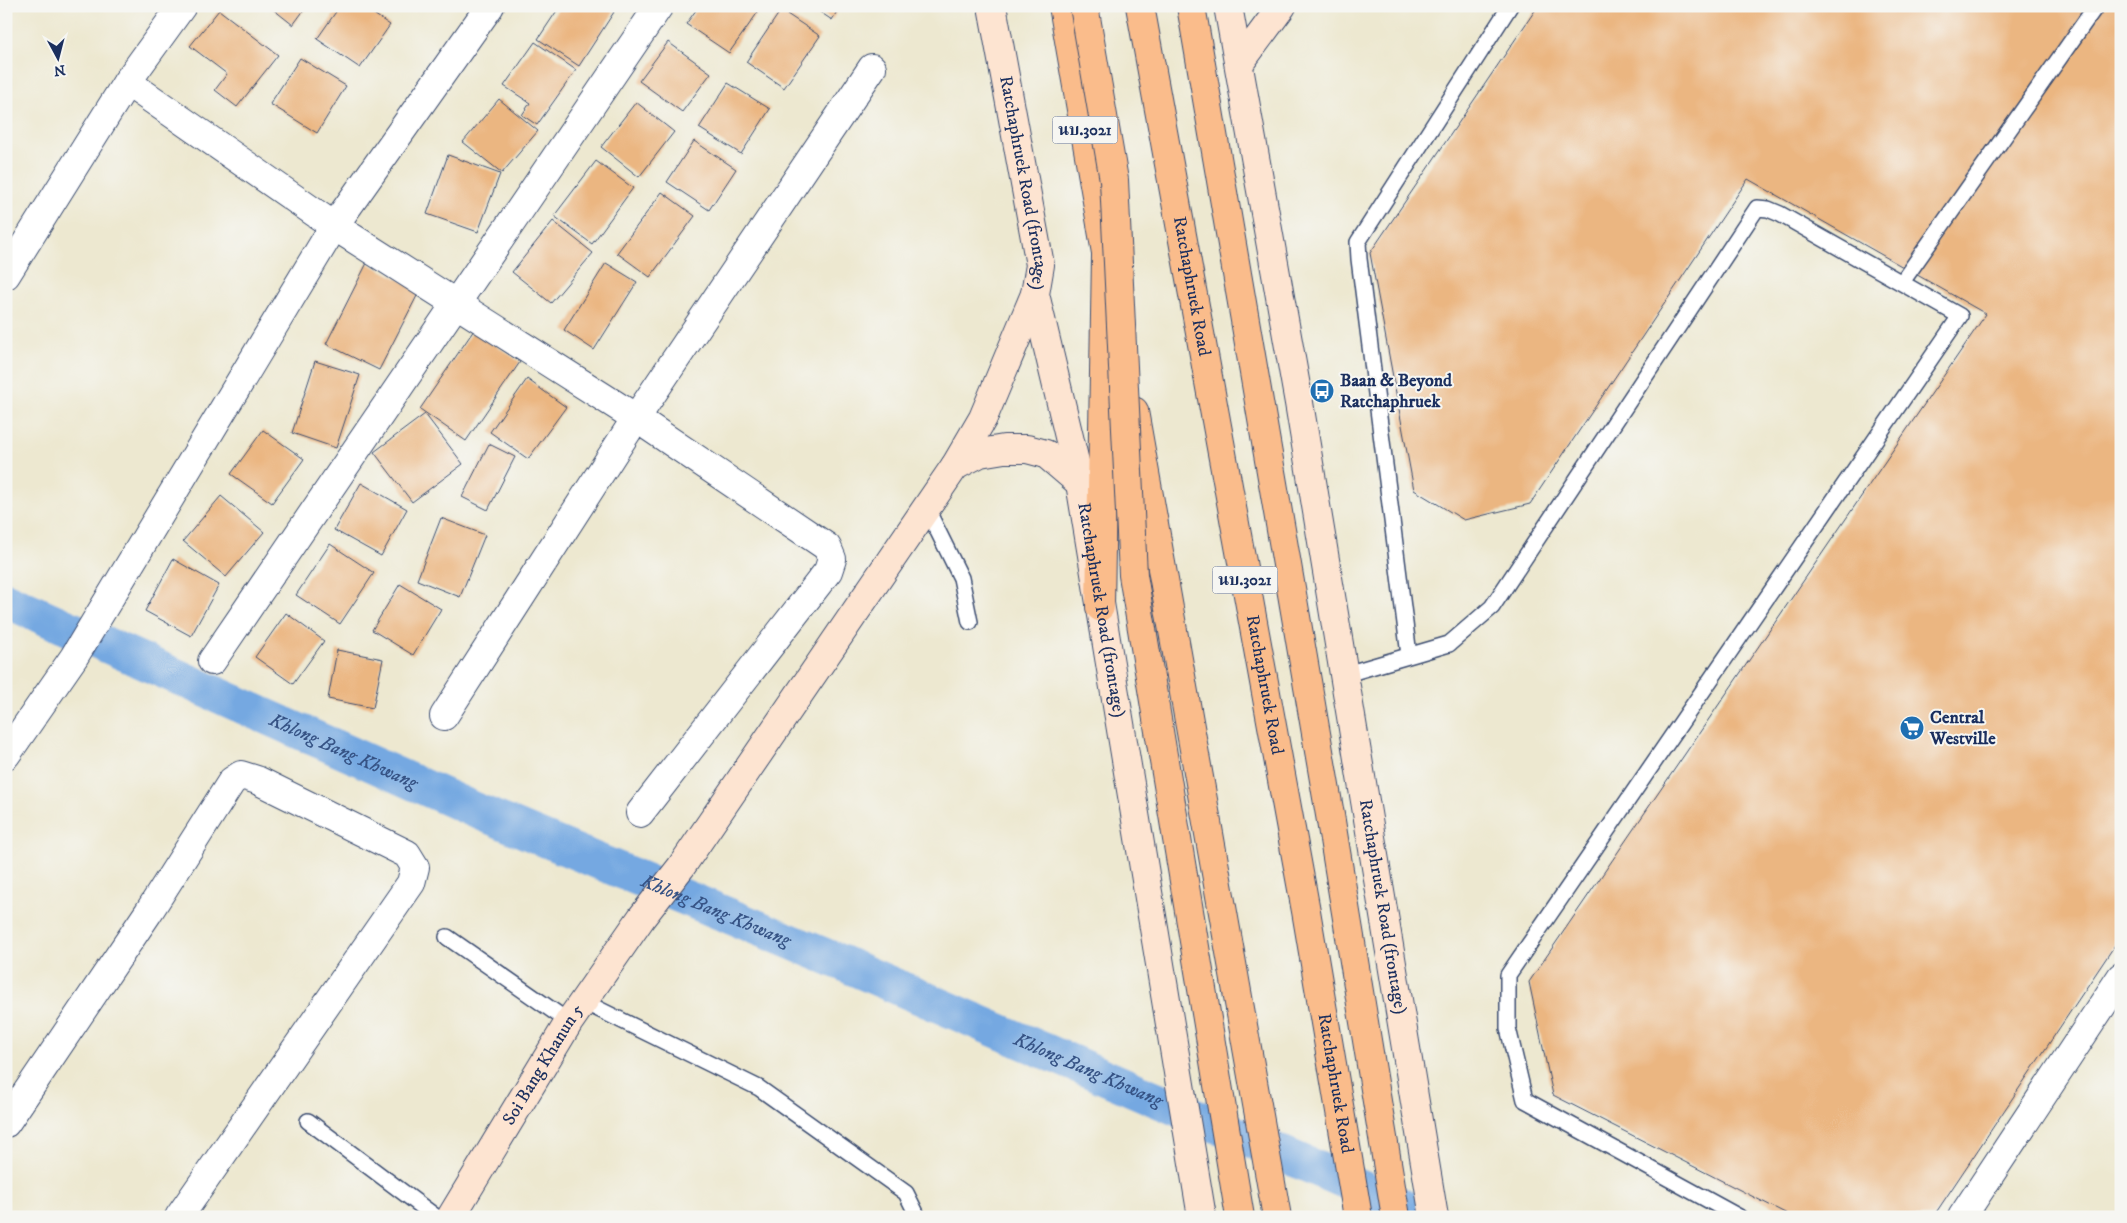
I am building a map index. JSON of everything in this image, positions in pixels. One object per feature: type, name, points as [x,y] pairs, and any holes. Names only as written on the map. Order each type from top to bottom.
[{"type":"main road","name":"Ratchaphruek Road (frontage)","points":[[992,6],[1040,265],[1035,294],[1080,483],[1202,1217]]},
{"type":"main road","name":"นบ.3021","points":[[1063,6],[1275,1204]]},
{"type":"main road","points":[[1084,6],[1114,180],[1133,575],[1240,1217]]},
{"type":"main road","name":"Ratchaphruek Road","points":[[1140,6],[1304,901],[1358,1217]]},
{"type":"main road","points":[[1192,6],[1327,796],[1396,1217]]},
{"type":"main road","name":"Ratchaphruek Road (frontage)","points":[[1228,6],[1299,403],[1434,1217]]},
{"type":"main road","points":[[1239,64],[1282,6]]},
{"type":"main road","points":[[1100,607],[1106,253]]},
{"type":"main road","name":"Soi Bang Khanun 5","points":[[451,1217],[576,1012],[642,917],[681,867],[955,466],[983,418],[1035,294]]},
{"type":"main road","points":[[955,466],[980,453],[1004,449],[1026,449],[1046,454],[1080,483]]},
{"type":"street","points":[[6,275],[126,82],[182,6]]},
{"type":"street","points":[[6,755],[74,657],[334,226],[490,6]]},
{"type":"street","points":[[212,661],[659,6]]},
{"type":"street","points":[[444,716],[636,418],[872,68]]},
{"type":"street","points":[[126,82],[334,226],[636,418],[827,547],[832,559],[828,572],[640,813]]},
{"type":"street","points":[[6,1123],[148,913],[232,781],[242,774],[407,854],[415,867],[411,883],[179,1217]]},
{"type":"street","points":[[1962,1217],[2121,977]]},
{"type":"lane","points":[[1409,655],[1358,242],[1510,6]]},
{"type":"lane","points":[[1902,282],[2096,6]]},
{"type":"lane","points":[[1343,675],[1449,644],[1492,607],[1757,208],[1768,209],[1780,214],[1960,316],[1508,975],[1508,1028],[1525,1100],[1739,1217]]},
{"type":"lane","points":[[926,507],[961,578],[970,622]]},
{"type":"lane","points":[[447,938],[576,1012],[758,1088],[906,1193],[918,1217]]},
{"type":"lane","points":[[308,1121],[436,1217]]},
{"type":"building","points":[[269,6],[307,6],[293,25]]},
{"type":"building","points":[[340,6],[362,6],[390,25],[360,68],[317,39]]},
{"type":"building","points":[[560,6],[605,6],[614,12],[579,66],[538,39]]},
{"type":"building","points":[[699,6],[749,6],[758,12],[729,53],[686,24]]},
{"type":"building","points":[[811,6],[840,6],[832,20]]},
{"type":"building","name":"Central Westville","points":[[1538,6],[2121,6],[2121,936],[1933,1217],[1793,1217],[1553,1095],[1529,982],[1986,314],[1748,179],[1530,504],[1464,520],[1414,490],[1370,253]]},
{"type":"building","points":[[219,10],[278,55],[237,107],[215,90],[227,74],[190,46]]},
{"type":"building","points":[[781,10],[820,36],[784,88],[746,62]]},
{"type":"building","points":[[535,42],[576,70],[537,125],[522,115],[530,103],[504,86]]},
{"type":"building","points":[[668,42],[711,73],[682,112],[639,81]]},
{"type":"building","points":[[300,58],[346,86],[317,133],[270,104]]},
{"type":"building","points":[[728,83],[770,109],[741,154],[699,128]]},
{"type":"building","points":[[499,99],[538,131],[502,173],[463,142]]},
{"type":"building","points":[[636,102],[674,132],[639,177],[601,147]]},
{"type":"building","points":[[694,141],[736,169],[709,210],[667,182]]},
{"type":"building","points":[[448,155],[500,174],[478,232],[427,214]]},
{"type":"building","points":[[596,161],[633,188],[592,244],[554,216]]},
{"type":"building","points":[[662,192],[695,216],[650,277],[617,253]]},
{"type":"building","points":[[553,221],[593,253],[551,303],[512,272]]},
{"type":"building","points":[[367,263],[420,290],[379,370],[326,344]]},
{"type":"building","points":[[606,263],[637,282],[594,350],[564,330]]},
{"type":"building","points":[[474,330],[520,362],[466,441],[420,409]]},
{"type":"building","points":[[315,361],[360,375],[336,448],[292,433]]},
{"type":"building","points":[[527,379],[566,407],[528,459],[490,432]]},
{"type":"building","points":[[425,414],[463,464],[412,502],[374,452]]},
{"type":"building","points":[[263,430],[304,459],[272,503],[231,474]]},
{"type":"building","points":[[489,444],[515,457],[488,510],[462,497]]},
{"type":"building","points":[[361,483],[407,509],[381,556],[334,530]]},
{"type":"building","points":[[221,496],[264,532],[226,577],[183,541]]},
{"type":"building","points":[[441,518],[485,535],[460,597],[417,580]]},
{"type":"building","points":[[330,544],[374,573],[340,624],[296,595]]},
{"type":"building","points":[[173,559],[219,585],[191,636],[145,611]]},
{"type":"building","points":[[400,584],[441,609],[413,655],[372,630]]},
{"type":"building","points":[[286,613],[324,641],[293,684],[255,657]]},
{"type":"building","points":[[337,650],[383,659],[373,708],[328,699]]},
{"type":"waterway","name":"Khlong Bang Khwang","points":[[6,600],[477,811],[842,963],[1428,1217]]},
{"type":"place","name":"Baan & Beyond Ratchaphruek","points":[[1322,391]]},
{"type":"place","name":"Central Westville","points":[[1912,728]]}]
